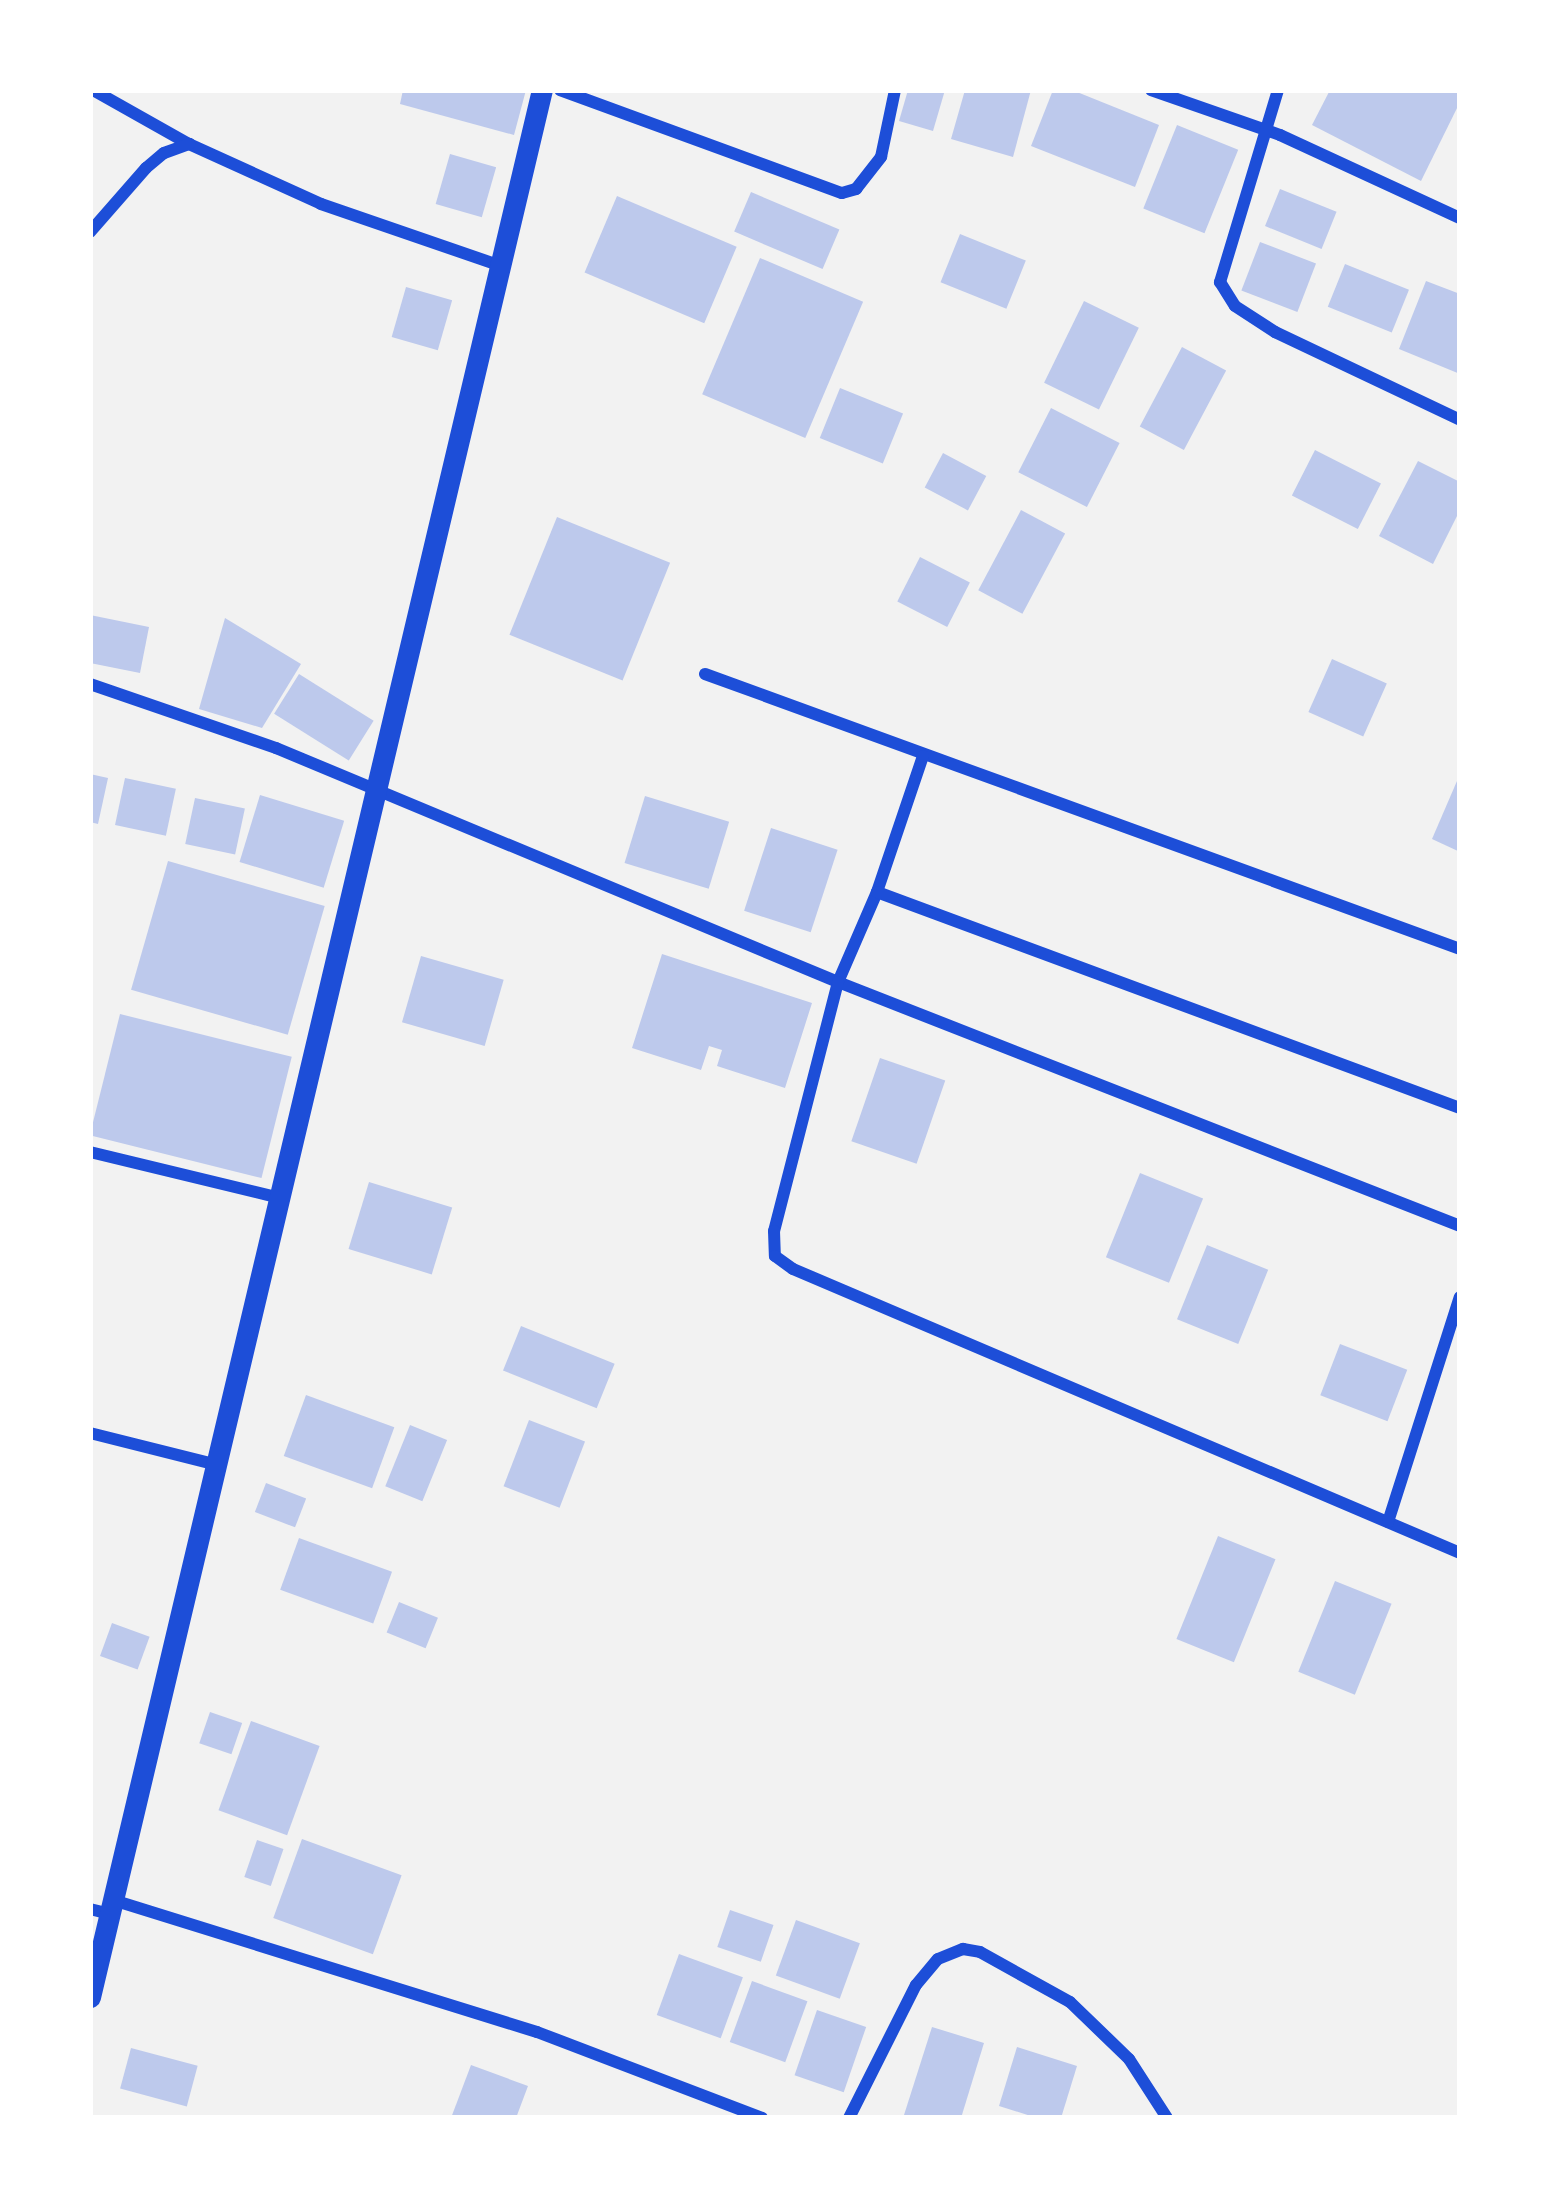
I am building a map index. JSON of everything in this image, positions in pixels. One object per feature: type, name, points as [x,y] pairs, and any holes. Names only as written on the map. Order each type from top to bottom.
[{"type":"street","points":[[93,90],[189,144],[321,204],[501,266]]},
{"type":"street","points":[[90,1997],[104,1908],[218,1466],[542,90]]},
{"type":"street","points":[[560,90],[842,193],[856,189],[880,157],[895,90]]},
{"type":"street","points":[[1150,90],[1265,130],[1460,218]]},
{"type":"street","points":[[1278,90],[1220,282],[1235,306],[1275,332],[1460,420]]},
{"type":"street","points":[[90,232],[146,168],[164,153],[189,144]]},
{"type":"street","points":[[706,674],[1460,949]]},
{"type":"street","points":[[90,684],[374,788],[838,982],[1460,1226]]},
{"type":"street","points":[[923,756],[877,892],[838,982],[774,1231],[776,1256],[815,1278],[1460,1553]]},
{"type":"street","points":[[877,892],[1460,1108]]},
{"type":"street","points":[[90,1152],[280,1198]]},
{"type":"street","points":[[1388,1522],[1460,1297]]},
{"type":"street","points":[[90,1433],[218,1466]]},
{"type":"street","points":[[104,1908],[537,2032],[762,2118]]},
{"type":"street","points":[[849,2118],[916,1985],[938,1959],[963,1948],[980,1952],[1070,2002],[1129,2059],[1167,2118]]},
{"type":"building","points":[[403,90],[526,90],[514,135],[400,104]]},
{"type":"building","points":[[908,90],[945,90],[933,131],[899,121]]},
{"type":"building","points":[[965,90],[1031,90],[1013,157],[951,139]]},
{"type":"building","points":[[1053,90],[1072,90],[1159,125],[1135,187],[1031,146]]},
{"type":"building","points":[[1330,90],[1460,90],[1460,102],[1421,181],[1312,125]]},
{"type":"building","points":[[1177,125],[1238,150],[1204,233],[1143,208]]},
{"type":"building","points":[[450,154],[496,167],[482,217],[436,204]]},
{"type":"building","points":[[1280,189],[1337,212],[1322,249],[1265,226]]},
{"type":"building","points":[[751,192],[839,230],[823,269],[734,232]]},
{"type":"building","points":[[617,196],[737,247],[704,323],[585,272]]},
{"type":"building","points":[[960,234],[1026,261],[1006,309],[941,282]]},
{"type":"building","points":[[1260,242],[1316,264],[1297,312],[1241,291]]},
{"type":"building","points":[[760,258],[863,302],[805,438],[702,394]]},
{"type":"building","points":[[1345,264],[1409,290],[1392,332],[1328,307]]},
{"type":"building","points":[[1426,281],[1460,294],[1460,374],[1399,349]]},
{"type":"building","points":[[406,287],[452,300],[438,350],[392,337]]},
{"type":"building","points":[[1084,301],[1139,328],[1099,410],[1044,383]]},
{"type":"building","points":[[1182,347],[1226,370],[1184,450],[1140,426]]},
{"type":"building","points":[[840,388],[903,413],[883,464],[820,438]]},
{"type":"building","points":[[1051,408],[1120,443],[1087,507],[1018,472]]},
{"type":"building","points":[[1315,450],[1381,484],[1358,529],[1292,495]]},
{"type":"building","points":[[943,453],[986,476],[968,510],[925,487]]},
{"type":"building","points":[[1418,461],[1460,482],[1460,510],[1433,564],[1379,536]]},
{"type":"building","points":[[1021,510],[1065,533],[1022,614],[978,590]]},
{"type":"building","points":[[557,517],[670,563],[623,680],[509,635]]},
{"type":"building","points":[[920,557],[970,582],[947,627],[897,602]]},
{"type":"building","points":[[90,615],[149,627],[140,673],[90,663]]},
{"type":"building","points":[[225,618],[301,664],[262,728],[199,709]]},
{"type":"building","points":[[1332,659],[1387,683],[1363,736],[1308,712]]},
{"type":"building","points":[[299,674],[374,721],[349,760],[274,714]]},
{"type":"building","points":[[90,774],[108,778],[98,824],[90,822]]},
{"type":"building","points":[[1460,774],[1460,852],[1432,839]]},
{"type":"building","points":[[125,778],[176,789],[166,836],[115,825]]},
{"type":"building","points":[[260,795],[344,821],[324,888],[240,862]]},
{"type":"building","points":[[645,796],[729,822],[709,889],[625,863]]},
{"type":"building","points":[[195,798],[245,809],[235,855],[185,844]]},
{"type":"building","points":[[771,828],[838,850],[811,932],[744,911]]},
{"type":"building","points":[[168,861],[325,906],[288,1035],[131,990]]},
{"type":"building","points":[[662,954],[812,1003],[785,1088],[717,1066],[722,1050],[709,1046],[701,1070],[632,1048]]},
{"type":"building","points":[[421,956],[504,980],[485,1046],[402,1022]]},
{"type":"building","points":[[120,1014],[292,1057],[262,1178],[90,1135]]},
{"type":"building","points":[[880,1058],[945,1080],[917,1164],[851,1141]]},
{"type":"building","points":[[1140,1173],[1203,1198],[1169,1283],[1106,1257]]},
{"type":"building","points":[[369,1182],[452,1207],[432,1274],[349,1249]]},
{"type":"building","points":[[1207,1245],[1268,1270],[1238,1344],[1177,1319]]},
{"type":"building","points":[[521,1326],[615,1364],[597,1408],[503,1371]]},
{"type":"building","points":[[1340,1344],[1407,1370],[1388,1421],[1320,1395]]},
{"type":"building","points":[[306,1395],[394,1427],[372,1488],[284,1456]]},
{"type":"building","points":[[529,1420],[585,1442],[560,1508],[504,1486]]},
{"type":"building","points":[[410,1425],[447,1440],[422,1501],[385,1486]]},
{"type":"building","points":[[266,1483],[306,1498],[295,1527],[255,1512]]},
{"type":"building","points":[[1218,1536],[1275,1559],[1234,1662],[1176,1639]]},
{"type":"building","points":[[299,1538],[392,1572],[373,1624],[280,1590]]},
{"type":"building","points":[[1335,1581],[1392,1604],[1355,1695],[1298,1672]]},
{"type":"building","points":[[399,1602],[438,1618],[426,1648],[387,1633]]},
{"type":"building","points":[[112,1623],[150,1637],[138,1670],[100,1656]]},
{"type":"building","points":[[210,1712],[242,1723],[231,1754],[199,1743]]},
{"type":"building","points":[[251,1721],[320,1746],[287,1835],[219,1810]]},
{"type":"building","points":[[302,1839],[402,1875],[373,1954],[273,1918]]},
{"type":"building","points":[[257,1840],[283,1849],[271,1886],[244,1877]]},
{"type":"building","points":[[730,1910],[773,1925],[761,1962],[717,1947]]},
{"type":"building","points":[[796,1920],[860,1943],[840,1999],[776,1975]]},
{"type":"building","points":[[679,1954],[743,1977],[721,2038],[657,2015]]},
{"type":"building","points":[[752,1981],[807,2001],[785,2062],[730,2042]]},
{"type":"building","points":[[817,2010],[866,2027],[844,2092],[795,2075]]},
{"type":"building","points":[[932,2027],[984,2043],[961,2118],[904,2115]]},
{"type":"building","points":[[1017,2047],[1077,2066],[1061,2118],[1037,2118],[999,2106]]},
{"type":"building","points":[[131,2048],[198,2066],[187,2106],[120,2089]]},
{"type":"building","points":[[471,2065],[528,2086],[516,2118],[451,2118]]}]
